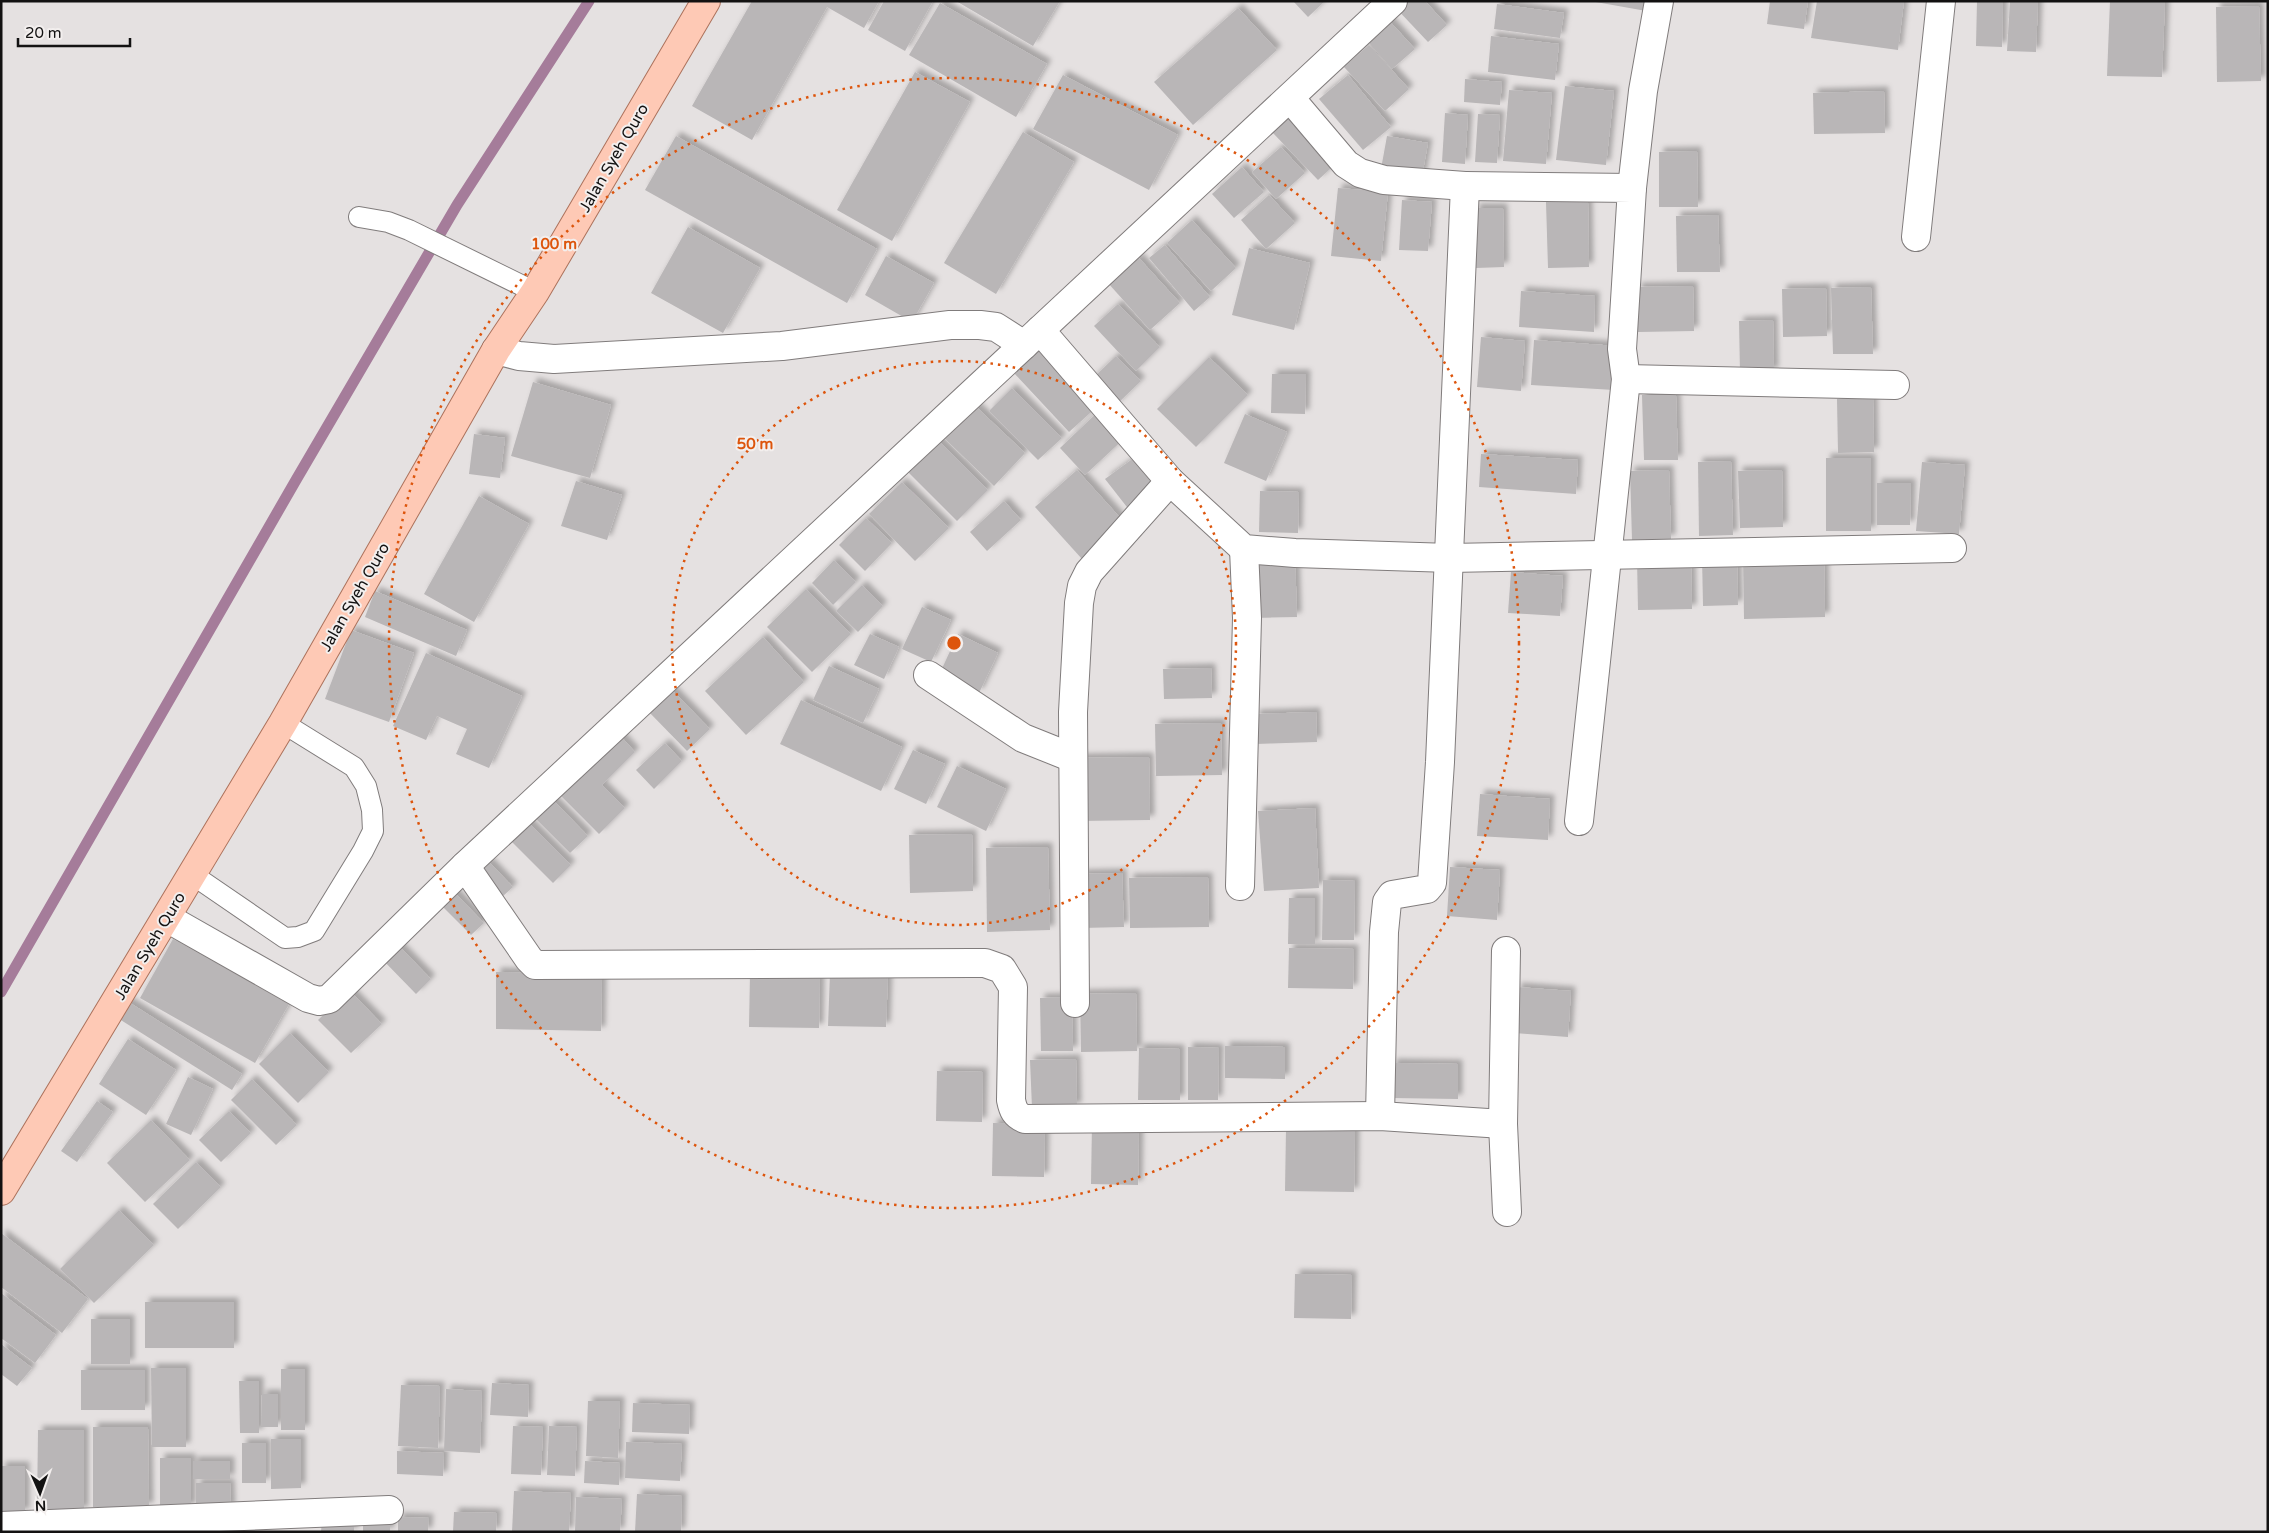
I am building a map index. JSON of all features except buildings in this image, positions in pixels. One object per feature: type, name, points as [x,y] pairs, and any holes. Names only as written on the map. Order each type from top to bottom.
[{"type":"main road","name":"Jalan Syeh Quro","points":[[1,1191],[193,875],[283,723],[496,350],[535,292],[706,1]]},
{"type":"street","points":[[167,918],[308,998],[319,1002],[329,999],[465,866],[1394,1]]},
{"type":"street","points":[[1579,821],[1626,379],[1622,349],[1632,188],[1643,91],[1659,1]]},
{"type":"street","points":[[1916,237],[1941,1]]},
{"type":"street","points":[[1290,98],[1346,164],[1360,174],[1384,180],[1465,186],[1632,188]]},
{"type":"street","points":[[1380,1116],[1384,932],[1387,902],[1392,895],[1427,889],[1432,883],[1450,558],[1465,186]]},
{"type":"street","points":[[496,350],[519,356],[554,359],[782,346],[950,325],[996,327],[1032,337],[1170,481],[1244,549],[1450,558],[1952,548]]},
{"type":"street","points":[[1626,379],[1895,385]]},
{"type":"street","points":[[1075,1002],[1073,758],[1077,635],[1082,586],[1089,572],[1170,481]]},
{"type":"street","points":[[1240,886],[1247,618],[1244,549]]},
{"type":"street","points":[[928,675],[1023,738],[1073,758]]},
{"type":"street","points":[[465,866],[535,964],[978,963],[1002,969],[1012,987],[1012,1108],[1017,1116],[1025,1119],[1380,1116],[1503,1124]]},
{"type":"street","points":[[1506,951],[1503,1124],[1507,1212]]},
{"type":"street","points":[[1,1526],[152,1526],[389,1510]]},
{"type":"lane","points":[[359,217],[388,222],[409,230],[535,292]]},
{"type":"lane","points":[[193,875],[285,938],[298,937],[314,931],[363,851],[372,831],[372,810],[366,786],[354,767],[283,723]]},
{"type":"waterway","points":[[1,992],[457,205],[589,1]]}]
